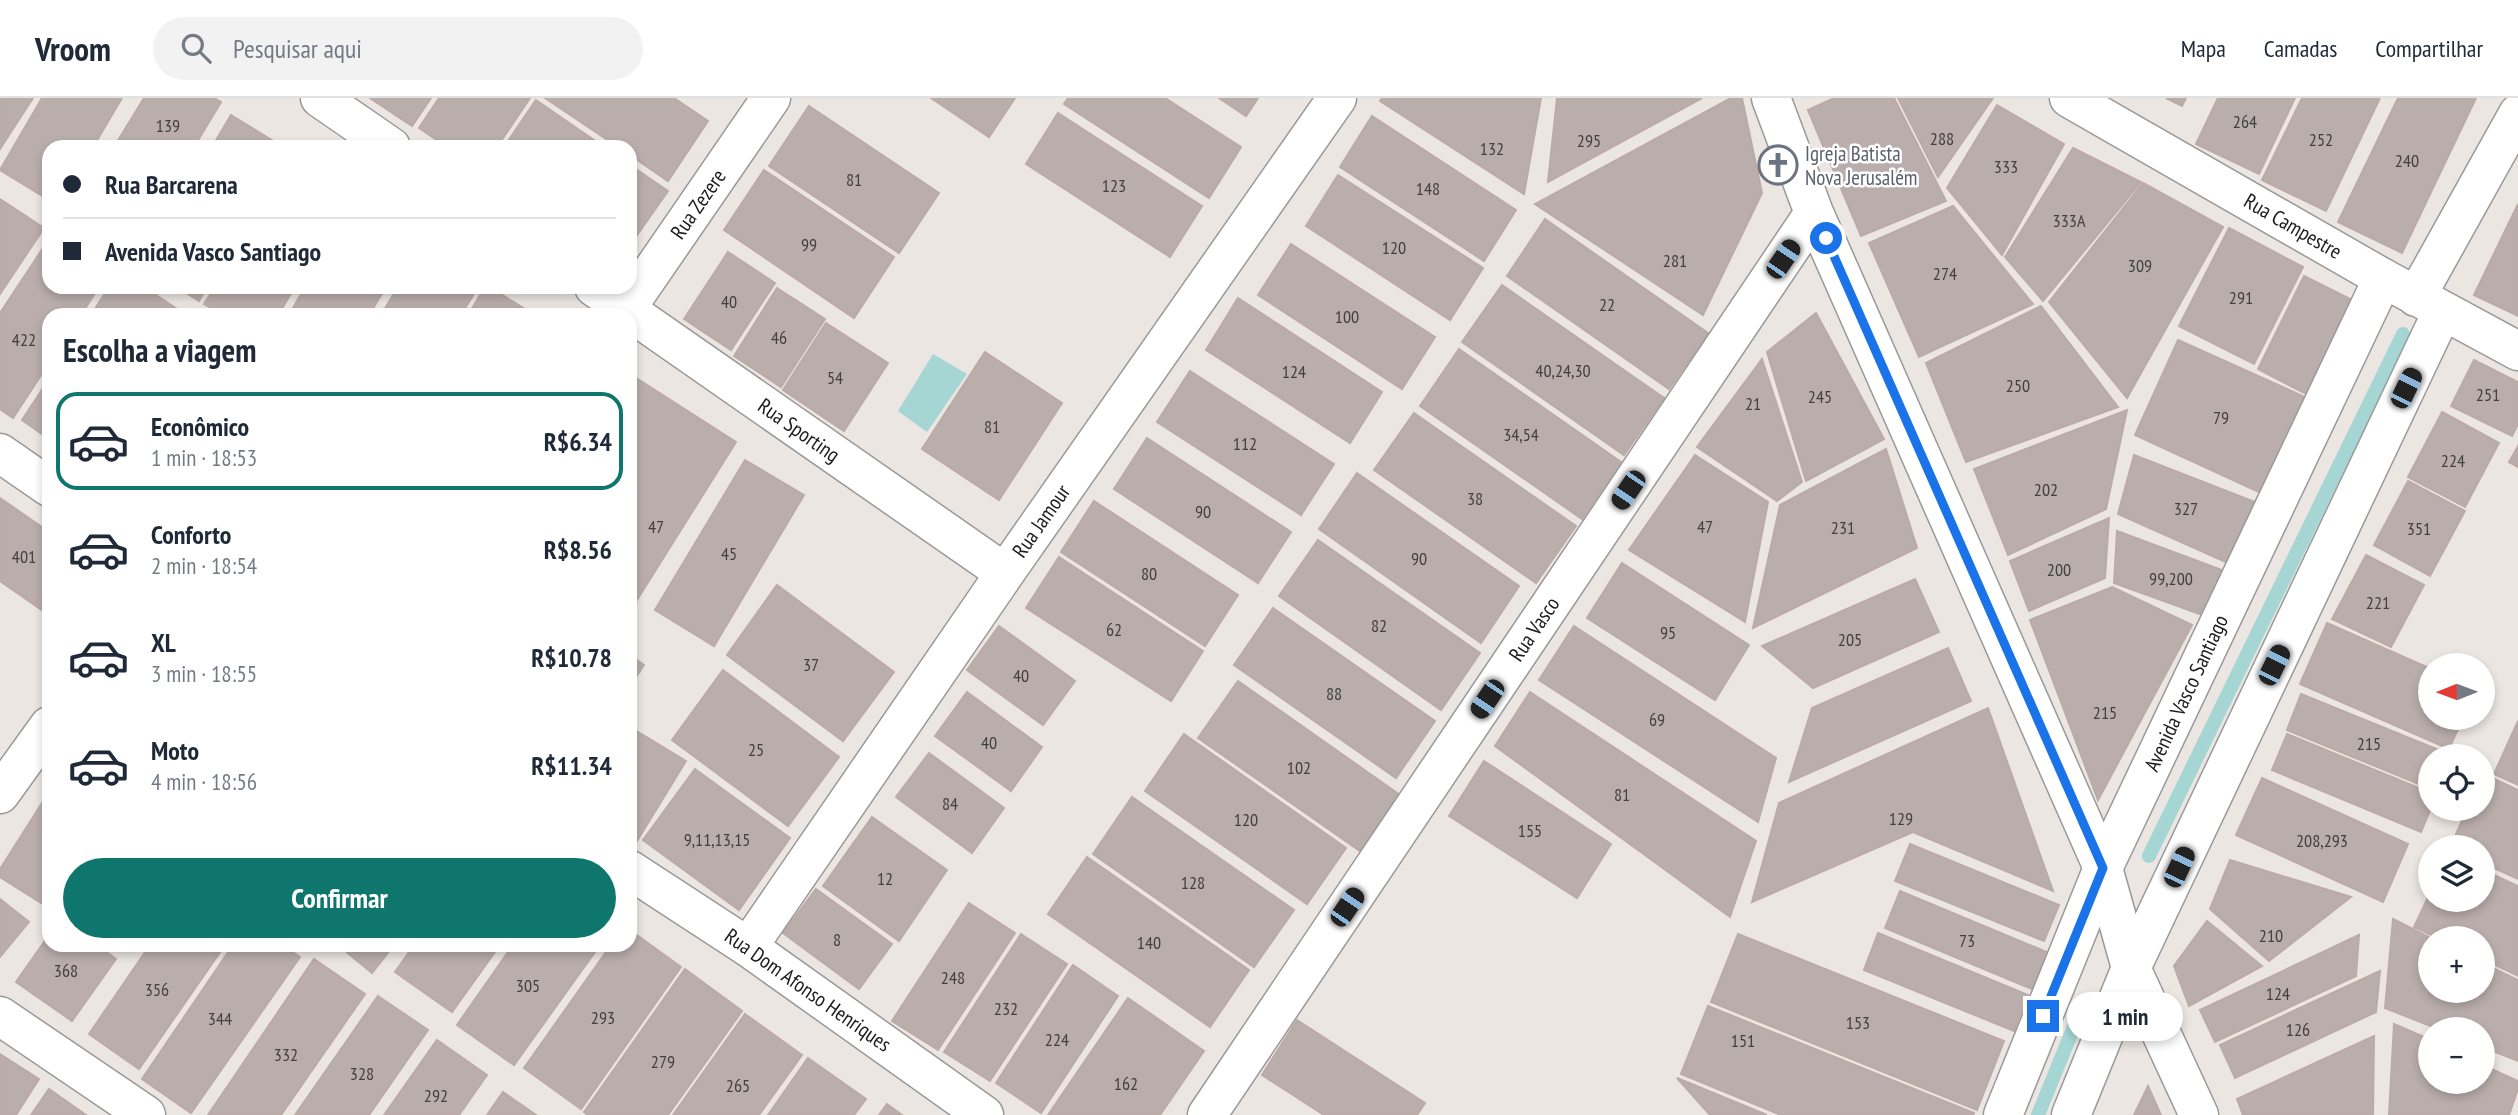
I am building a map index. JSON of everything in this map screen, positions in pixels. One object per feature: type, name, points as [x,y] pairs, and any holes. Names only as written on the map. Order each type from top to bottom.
[{"type":"street","points":[[320,98],[381,140]]},
{"type":"street","name":"Rua Zezere","points":[[637,293],[771,98]]},
{"type":"street","name":"Rua Jamour","points":[[748,947],[1337,98]]},
{"type":"street","points":[[1771,98],[1815,213],[2103,868],[2131,968],[2199,1115]]},
{"type":"street","name":"Rua Campestre","points":[[2069,98],[2429,305],[2518,351]]},
{"type":"street","points":[[2071,1115],[2131,968],[2429,305],[2518,114]]},
{"type":"street","name":"Rua Vasco","points":[[1207,1115],[1815,213]]},
{"type":"street","name":"Avenida Vasco Santiago","points":[[2003,1115],[2103,868],[2383,278]]},
{"type":"street","name":"Rua Sporting","points":[[604,294],[625,308]]},
{"type":"street","name":"Rua Sporting","points":[[637,317],[1005,573]]},
{"type":"street","points":[[0,453],[42,482]]},
{"type":"street","points":[[0,794],[42,736]]},
{"type":"street","name":"Rua Dom Afonso Henriques","points":[[637,875],[748,947],[984,1115]]},
{"type":"street","points":[[0,1016],[146,1115]]},
{"type":"water","points":[[933,354],[967,374],[927,432],[898,411]]},
{"type":"building","points":[[0,98],[33,98],[0,149]]},
{"type":"building","points":[[42,98],[122,98],[97,140],[42,140],[42,196],[0,170]]},
{"type":"building","points":[[144,98],[214,98],[221,102],[198,140],[118,140]]},
{"type":"building","points":[[370,98],[431,98],[412,126]]},
{"type":"building","points":[[439,98],[530,98],[502,140],[437,140],[419,128]]},
{"type":"building","points":[[545,98],[674,98],[708,121],[668,181],[637,160],[637,140],[608,140]]},
{"type":"building","points":[[931,98],[1015,98],[989,137]]},
{"type":"building","points":[[1068,98],[1165,98],[1241,147],[1209,198],[1064,104]]},
{"type":"building","points":[[1219,98],[1258,98],[1246,116]]},
{"type":"building","points":[[1382,98],[1541,98],[1524,194],[1380,101]]},
{"type":"building","points":[[1557,98],[1702,98],[1548,182]]},
{"type":"building","points":[[1731,98],[1742,98],[1762,193],[1703,315],[1535,204]]},
{"type":"building","points":[[1834,98],[1894,98],[1946,201],[1861,236],[1808,110]]},
{"type":"building","points":[[1898,98],[1993,98],[1938,177]]},
{"type":"building","points":[[2166,98],[2186,98],[2182,106]]},
{"type":"building","points":[[2218,98],[2295,98],[2259,174],[2196,144]]},
{"type":"building","points":[[2302,98],[2380,98],[2326,211],[2262,180]]},
{"type":"building","points":[[2398,98],[2476,98],[2402,253],[2338,222]]},
{"type":"building","points":[[536,100],[594,140],[509,140]]},
{"type":"building","points":[[1997,105],[2064,144],[2002,255],[1947,188]]},
{"type":"building","points":[[809,106],[939,193],[899,253],[769,166]]},
{"type":"building","points":[[1058,113],[1202,206],[1170,257],[1026,164]]},
{"type":"building","points":[[231,115],[272,140],[216,140]]},
{"type":"building","points":[[1372,116],[1516,210],[1484,261],[1340,167]]},
{"type":"building","points":[[2073,148],[2141,182],[2043,301],[2005,257]]},
{"type":"building","points":[[637,170],[668,191],[637,235]]},
{"type":"building","points":[[764,170],[894,257],[854,318],[724,230]]},
{"type":"building","points":[[1338,175],[1483,268],[1450,320],[1306,226]]},
{"type":"building","points":[[2143,183],[2223,227],[2127,398],[2049,302]]},
{"type":"building","points":[[0,199],[42,227],[42,231],[0,294]]},
{"type":"building","points":[[2518,204],[2518,316],[2474,295]]},
{"type":"building","points":[[1953,206],[2033,304],[1919,357],[1869,243]]},
{"type":"building","points":[[1545,219],[1708,333],[1669,389],[1507,276]]},
{"type":"building","points":[[2229,228],[2303,267],[2254,364],[2179,326]]},
{"type":"building","points":[[1291,244],[1435,337],[1402,389],[1258,295]]},
{"type":"building","points":[[42,250],[42,294],[94,294],[86,308],[42,308],[42,374],[13,418],[0,409],[0,313]]},
{"type":"building","points":[[728,252],[775,283],[731,350],[684,319]]},
{"type":"building","points":[[2304,276],[2360,304],[2314,398],[2258,369]]},
{"type":"building","points":[[1502,285],[1664,398],[1624,455],[1462,342]]},
{"type":"building","points":[[777,288],[825,319],[781,387],[734,356]]},
{"type":"building","points":[[104,294],[154,294],[176,308],[96,308]]},
{"type":"building","points":[[188,294],[203,294],[199,301]]},
{"type":"building","points":[[210,294],[291,294],[282,308],[211,308],[204,304]]},
{"type":"building","points":[[301,294],[382,294],[373,308],[293,308]]},
{"type":"building","points":[[394,294],[474,294],[465,308],[385,308]]},
{"type":"building","points":[[481,294],[500,294],[524,308],[472,308]]},
{"type":"building","points":[[1238,298],[1382,392],[1350,443],[1206,350]]},
{"type":"building","points":[[2041,306],[2118,407],[1966,462],[1926,363]]},
{"type":"building","points":[[1816,313],[1884,439],[1806,481],[1767,352]]},
{"type":"building","points":[[826,323],[888,363],[844,431],[783,390]]},
{"type":"building","points":[[2178,340],[2307,398],[2263,494],[2135,435]]},
{"type":"building","points":[[1459,349],[1621,462],[1582,519],[1420,406]]},
{"type":"building","points":[[985,352],[1062,403],[999,500],[922,449]]},
{"type":"building","points":[[1762,359],[1802,482],[1777,501],[1697,447]]},
{"type":"building","points":[[2474,360],[2518,382],[2518,424],[2512,436],[2451,406]]},
{"type":"building","points":[[1190,371],[1334,464],[1301,515],[1157,422]]},
{"type":"building","points":[[637,378],[736,442],[637,600]]},
{"type":"building","points":[[42,390],[42,434],[22,420]]},
{"type":"building","points":[[2127,410],[2106,509],[2008,555],[1974,469]]},
{"type":"building","points":[[2442,412],[2499,443],[2465,507],[2408,477]]},
{"type":"building","points":[[1414,413],[1576,526],[1536,583],[1374,470]]},
{"type":"building","points":[[1147,438],[1291,532],[1258,583],[1114,489]]},
{"type":"building","points":[[2518,446],[2518,467],[2509,462]]},
{"type":"building","points":[[1886,449],[1917,548],[1753,628],[1780,505]]},
{"type":"building","points":[[1695,455],[1768,502],[1745,622],[1629,550]]},
{"type":"building","points":[[2134,455],[2255,502],[2230,564],[2118,514]]},
{"type":"building","points":[[745,460],[804,495],[714,646],[655,610]]},
{"type":"building","points":[[1357,473],[1519,586],[1481,643],[1319,529]]},
{"type":"building","points":[[2408,481],[2465,511],[2430,576],[2374,545]]},
{"type":"building","points":[[0,498],[42,527],[42,610],[0,581]]},
{"type":"building","points":[[1094,501],[1238,595],[1205,646],[1061,552]]},
{"type":"building","points":[[2109,518],[2105,578],[2029,611],[2010,561]]},
{"type":"building","points":[[2117,531],[2230,573],[2208,617],[2114,583]]},
{"type":"building","points":[[1318,540],[1480,653],[1441,710],[1279,596]]},
{"type":"building","points":[[2366,555],[2424,585],[2391,647],[2332,619]]},
{"type":"building","points":[[1059,557],[1203,651],[1171,701],[1026,608]]},
{"type":"building","points":[[1622,563],[1749,645],[1715,700],[1587,618]]},
{"type":"building","points":[[1915,579],[1939,632],[1813,688],[1762,646]]},
{"type":"building","points":[[777,585],[894,672],[843,741],[727,655]]},
{"type":"building","points":[[2112,587],[2192,625],[2098,800],[2030,620]]},
{"type":"building","points":[[1273,608],[1435,721],[1396,778],[1234,665]]},
{"type":"building","points":[[2327,623],[2418,663],[2418,730],[2458,730],[2451,744],[2438,744],[2300,684]]},
{"type":"building","points":[[999,626],[1075,681],[1043,725],[967,670]]},
{"type":"building","points":[[1574,626],[1776,758],[1758,822],[1539,680]]},
{"type":"building","points":[[1948,648],[1971,701],[1789,782],[1812,708]]},
{"type":"building","points":[[637,660],[644,665],[637,676]]},
{"type":"building","points":[[723,670],[839,757],[788,826],[672,740]]},
{"type":"building","points":[[1238,681],[1400,795],[1360,851],[1198,738]]},
{"type":"building","points":[[967,692],[1042,747],[1011,791],[935,736]]},
{"type":"building","points":[[1530,692],[1756,841],[1730,917],[1495,746]]},
{"type":"building","points":[[2301,694],[2424,744],[2418,744],[2418,784],[2287,730]]},
{"type":"building","points":[[1988,708],[2053,891],[1913,832],[1752,902],[1779,803]]},
{"type":"building","points":[[2518,721],[2518,785],[2495,774]]},
{"type":"building","points":[[637,731],[686,761],[637,841]]},
{"type":"building","points":[[1184,734],[1346,848],[1307,904],[1145,791]]},
{"type":"building","points":[[2287,734],[2418,788],[2418,821],[2426,821],[2421,832],[2272,770]]},
{"type":"building","points":[[929,753],[1004,808],[972,853],[896,797]]},
{"type":"building","points":[[1484,761],[1611,844],[1577,898],[1449,816]]},
{"type":"building","points":[[695,769],[790,838],[739,910],[643,840]]},
{"type":"building","points":[[2262,778],[2408,844],[2383,902],[2236,835]]},
{"type":"building","points":[[2495,779],[2518,790],[2518,879],[2495,868],[2495,835],[2456,835],[2462,821],[2495,821]]},
{"type":"building","points":[[1132,797],[1294,910],[1254,967],[1093,854]]},
{"type":"building","points":[[42,803],[42,904],[0,877],[0,869]]},
{"type":"building","points":[[872,817],[947,870],[899,941],[823,886]]},
{"type":"building","points":[[1910,844],[2059,905],[2044,941],[1895,881]]},
{"type":"building","points":[[1087,857],[1249,970],[1210,1027],[1048,914]]},
{"type":"building","points":[[2230,860],[2351,897],[2269,961],[2210,909]]},
{"type":"building","points":[[2495,875],[2518,886],[2518,976],[2495,965],[2495,926],[2414,927],[2421,912],[2495,912]]},
{"type":"building","points":[[816,889],[892,944],[859,989],[783,933]]},
{"type":"building","points":[[1900,891],[2049,953],[2034,990],[1885,928]]},
{"type":"building","points":[[0,899],[29,922],[0,957]]},
{"type":"building","points":[[969,903],[1015,933],[938,1050],[892,1021]]},
{"type":"building","points":[[2393,919],[2418,932],[2418,1003],[2495,1003],[2495,969],[2518,980],[2518,1061],[2495,1052],[2495,1017],[2418,1017],[2418,1021],[2385,1008]]},
{"type":"building","points":[[2207,921],[2262,966],[2189,1006],[2174,966]]},
{"type":"building","points":[[1878,933],[2028,995],[2014,1031],[1864,970]]},
{"type":"building","points":[[1021,934],[1067,964],[990,1081],[944,1052]]},
{"type":"building","points":[[1738,934],[2004,1041],[1977,1110],[1711,1002]]},
{"type":"building","points":[[637,935],[681,967],[581,1109],[524,1068],[606,952],[637,952]]},
{"type":"building","points":[[2359,935],[2356,976],[2215,1042],[2200,1010]]},
{"type":"building","points":[[42,945],[42,952],[106,952],[116,959],[72,1021],[16,982]]},
{"type":"building","points":[[145,952],[220,952],[139,1069],[89,1034]]},
{"type":"building","points":[[228,952],[292,952],[300,957],[191,1113],[142,1079]]},
{"type":"building","points":[[346,952],[388,952],[372,973]]},
{"type":"building","points":[[409,952],[495,952],[452,1012],[395,972]]},
{"type":"building","points":[[508,952],[595,952],[514,1065],[457,1025]]},
{"type":"building","points":[[314,959],[365,994],[281,1115],[208,1115]]},
{"type":"building","points":[[1073,965],[1118,996],[1041,1113],[996,1083]]},
{"type":"building","points":[[685,969],[742,1011],[668,1115],[588,1115],[584,1112]]},
{"type":"building","points":[[2380,971],[2376,1012],[2235,1078],[2220,1045]]},
{"type":"building","points":[[378,996],[428,1030],[369,1115],[295,1115]]},
{"type":"building","points":[[1128,998],[1204,1051],[1160,1115],[1048,1115]]},
{"type":"building","points":[[1708,1006],[1974,1113],[1781,1115],[1681,1074]]},
{"type":"building","points":[[745,1014],[802,1055],[759,1115],[673,1115]]},
{"type":"building","points":[[1297,1020],[1425,1103],[1417,1115],[1324,1115],[1262,1075]]},
{"type":"building","points":[[2394,1024],[2418,1034],[2418,1094],[2495,1094],[2495,1070],[2518,1081],[2509,1115],[2389,1115]]},
{"type":"building","points":[[2374,1036],[2373,1115],[2243,1115],[2237,1099]]},
{"type":"building","points":[[437,1040],[487,1075],[459,1115],[384,1115]]},
{"type":"building","points":[[0,1054],[39,1079],[16,1115],[0,1115]]},
{"type":"building","points":[[808,1058],[866,1099],[854,1115],[768,1115]]},
{"type":"building","points":[[1677,1078],[1767,1115],[1710,1115]]},
{"type":"building","points":[[2148,1086],[2161,1115],[2134,1115]]},
{"type":"building","points":[[49,1089],[86,1115],[31,1115]]},
{"type":"building","points":[[503,1092],[536,1115],[487,1115]]},
{"type":"building","points":[[887,1104],[902,1115],[879,1115]]},
{"type":"waterway","points":[[2149,856],[2403,334]]},
{"type":"waterway","points":[[2038,1115],[2084,1002]]},
{"type":"place","name":"Igreja Batista Nova Jerusalém","points":[[1778,165]]},
{"type":"route","points":[[1826,238],[2103,868],[2043,1016]]}]
